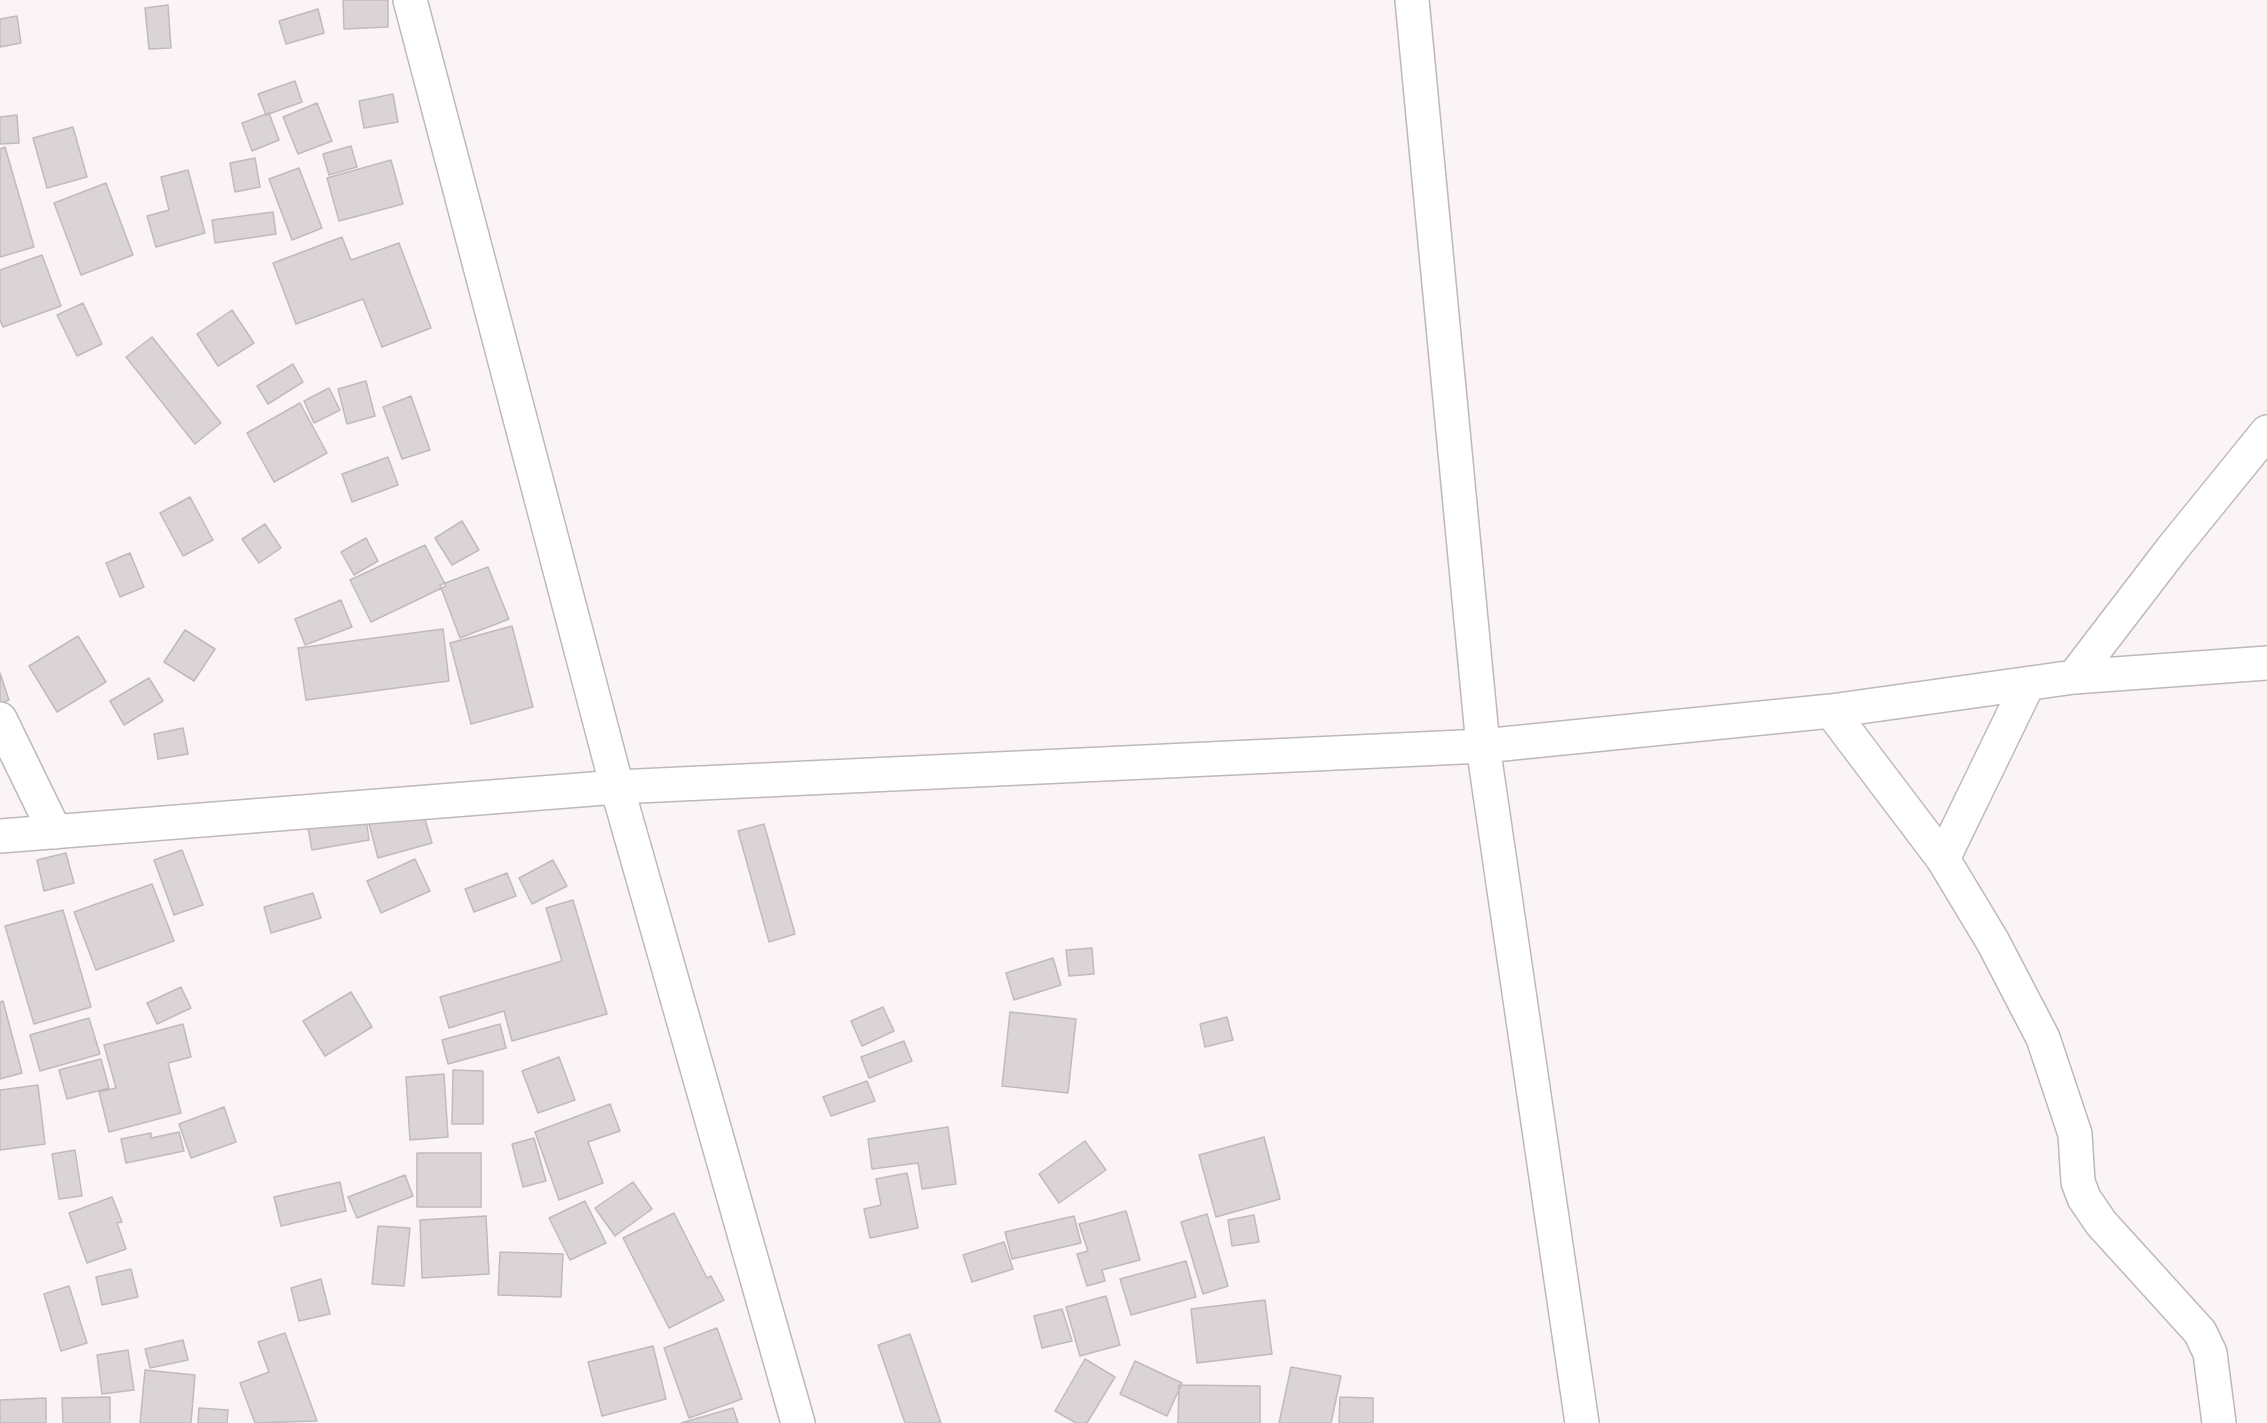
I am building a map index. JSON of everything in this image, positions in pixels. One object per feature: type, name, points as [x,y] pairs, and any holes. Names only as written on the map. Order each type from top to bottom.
[{"type":"street","points":[[410,0],[617,787],[798,1423]]},
{"type":"street","points":[[1412,0],[1483,746],[1582,1423]]},
{"type":"street","points":[[2074,677],[2172,549],[2267,432]]},
{"type":"street","points":[[0,836],[617,787],[1483,746],[1831,711],[2074,677],[2267,663]]},
{"type":"street","points":[[1943,859],[2028,684]]},
{"type":"street","points":[[1831,711],[1943,859],[1993,942],[2043,1038],[2075,1134],[2078,1182],[2084,1198],[2101,1223],[2172,1300],[2204,1339],[2211,1353],[2219,1423]]},
{"type":"street","points":[[0,719],[55,832]]},
{"type":"building","points":[[343,0],[388,0],[388,27],[344,29]]},
{"type":"building","points":[[168,5],[171,48],[149,49],[145,8]]},
{"type":"building","points":[[318,9],[324,33],[286,44],[279,21]]},
{"type":"building","points":[[17,16],[21,43],[0,47],[0,19]]},
{"type":"building","points":[[295,81],[302,102],[266,115],[258,94]]},
{"type":"building","points":[[393,94],[398,122],[364,128],[359,101]]},
{"type":"building","points":[[317,103],[332,141],[298,154],[283,117]]},
{"type":"building","points":[[269,113],[279,140],[252,151],[242,123]]},
{"type":"building","points":[[17,115],[19,143],[0,144],[0,117]]},
{"type":"building","points":[[73,127],[87,177],[47,188],[33,138]]},
{"type":"building","points":[[351,146],[357,167],[329,175],[323,154]]},
{"type":"building","points":[[5,147],[34,247],[0,257],[0,149]]},
{"type":"building","points":[[255,158],[260,187],[235,192],[230,163]]},
{"type":"building","points":[[391,160],[403,204],[339,221],[327,178]]},
{"type":"building","points":[[299,168],[322,228],[292,240],[269,179]]},
{"type":"building","points":[[188,170],[205,233],[156,247],[147,216],[169,210],[161,177]]},
{"type":"building","points":[[106,183],[133,255],[81,275],[54,203]]},
{"type":"building","points":[[273,212],[276,234],[215,243],[212,220]]},
{"type":"building","points":[[342,237],[351,260],[399,243],[431,328],[382,347],[363,299],[296,324],[273,263]]},
{"type":"building","points":[[42,255],[61,306],[3,327],[0,320],[0,270]]},
{"type":"building","points":[[83,303],[102,344],[77,356],[57,315]]},
{"type":"building","points":[[232,310],[254,343],[218,366],[197,334]]},
{"type":"building","points":[[152,337],[221,423],[195,444],[126,357]]},
{"type":"building","points":[[293,364],[303,382],[268,404],[257,386]]},
{"type":"building","points":[[366,381],[375,416],[347,424],[338,389]]},
{"type":"building","points":[[329,388],[340,410],[314,423],[304,401]]},
{"type":"building","points":[[411,396],[430,450],[402,459],[383,407]]},
{"type":"building","points":[[300,403],[327,453],[274,482],[247,433]]},
{"type":"building","points":[[388,457],[398,485],[352,502],[342,474]]},
{"type":"building","points":[[190,497],[213,540],[183,556],[160,513]]},
{"type":"building","points":[[462,521],[479,550],[452,565],[435,538]]},
{"type":"building","points":[[265,524],[281,548],[259,563],[242,539]]},
{"type":"building","points":[[366,538],[378,561],[354,575],[341,552]]},
{"type":"building","points":[[425,545],[446,586],[371,622],[350,580]]},
{"type":"building","points":[[130,553],[144,587],[120,597],[106,563]]},
{"type":"building","points":[[488,567],[509,619],[460,638],[440,585]]},
{"type":"building","points":[[341,600],[352,627],[305,645],[295,619]]},
{"type":"building","points":[[512,626],[533,707],[471,724],[450,643]]},
{"type":"building","points":[[443,629],[449,681],[306,700],[298,648]]},
{"type":"building","points":[[185,630],[215,649],[194,681],[164,662]]},
{"type":"building","points":[[78,636],[106,682],[57,712],[29,666]]},
{"type":"building","points":[[0,673],[9,700],[0,703]]},
{"type":"building","points":[[149,678],[163,701],[124,725],[110,701]]},
{"type":"building","points":[[183,728],[188,754],[158,759],[154,734]]},
{"type":"building","points":[[422,809],[432,843],[378,858],[369,824]]},
{"type":"building","points":[[366,818],[369,840],[312,850],[308,828]]},
{"type":"building","points":[[764,824],[795,934],[769,942],[738,831]]},
{"type":"building","points":[[182,850],[203,905],[174,915],[154,860]]},
{"type":"building","points":[[66,853],[74,883],[44,891],[37,860]]},
{"type":"building","points":[[415,859],[430,891],[381,913],[367,881]]},
{"type":"building","points":[[553,860],[567,886],[532,904],[519,878]]},
{"type":"building","points":[[507,873],[516,896],[474,912],[465,889]]},
{"type":"building","points":[[152,884],[174,941],[96,970],[74,912]]},
{"type":"building","points":[[313,893],[321,918],[271,933],[264,907]]},
{"type":"building","points":[[573,900],[607,1014],[512,1041],[504,1011],[449,1028],[440,997],[562,961],[546,908]]},
{"type":"building","points":[[63,910],[91,1007],[34,1024],[5,926]]},
{"type":"building","points":[[1092,948],[1094,974],[1069,976],[1066,950]]},
{"type":"building","points":[[1053,958],[1061,985],[1014,1000],[1006,973]]},
{"type":"building","points":[[181,987],[191,1008],[157,1024],[147,1003]]},
{"type":"building","points":[[351,992],[372,1027],[325,1056],[303,1021]]},
{"type":"building","points":[[3,1001],[22,1073],[0,1079],[0,1002]]},
{"type":"building","points":[[883,1007],[894,1031],[862,1046],[851,1021]]},
{"type":"building","points":[[1010,1012],[1076,1019],[1068,1093],[1002,1086]]},
{"type":"building","points":[[1227,1017],[1233,1040],[1205,1047],[1200,1024]]},
{"type":"building","points":[[89,1018],[100,1054],[40,1071],[30,1035]]},
{"type":"building","points":[[183,1024],[191,1057],[168,1063],[181,1113],[109,1132],[99,1092],[116,1088],[104,1045]]},
{"type":"building","points":[[500,1024],[506,1048],[448,1064],[442,1040]]},
{"type":"building","points":[[904,1041],[912,1061],[869,1078],[861,1057]]},
{"type":"building","points":[[559,1057],[575,1100],[538,1113],[522,1071]]},
{"type":"building","points":[[101,1059],[109,1088],[67,1099],[59,1070]]},
{"type":"building","points":[[453,1070],[483,1071],[483,1124],[452,1124]]},
{"type":"building","points":[[444,1074],[448,1137],[410,1140],[406,1077]]},
{"type":"building","points":[[867,1081],[875,1101],[831,1116],[823,1097]]},
{"type":"building","points":[[38,1085],[45,1144],[0,1150],[0,1090]]},
{"type":"building","points":[[610,1104],[620,1131],[588,1142],[603,1183],[559,1200],[535,1132]]},
{"type":"building","points":[[224,1107],[236,1142],[191,1158],[179,1124]]},
{"type":"building","points":[[948,1127],[956,1184],[922,1189],[918,1163],[872,1169],[868,1139]]},
{"type":"building","points":[[179,1132],[184,1151],[126,1163],[121,1139],[151,1133],[151,1138]]},
{"type":"building","points":[[1264,1137],[1280,1199],[1216,1217],[1199,1155]]},
{"type":"building","points":[[534,1138],[546,1181],[523,1187],[512,1144]]},
{"type":"building","points":[[1085,1141],[1106,1170],[1059,1203],[1039,1174]]},
{"type":"building","points":[[75,1150],[82,1196],[59,1199],[52,1154]]},
{"type":"building","points":[[417,1153],[481,1153],[481,1207],[417,1207]]},
{"type":"building","points":[[907,1173],[918,1228],[870,1238],[864,1209],[881,1205],[876,1179]]},
{"type":"building","points":[[405,1175],[413,1196],[357,1218],[348,1197]]},
{"type":"building","points":[[340,1182],[346,1211],[281,1226],[274,1197]]},
{"type":"building","points":[[633,1182],[652,1209],[615,1236],[595,1208]]},
{"type":"building","points":[[112,1197],[122,1222],[117,1223],[126,1249],[87,1263],[69,1213]]},
{"type":"building","points":[[585,1201],[606,1243],[570,1260],[549,1218]]},
{"type":"building","points":[[1126,1211],[1140,1260],[1102,1270],[1105,1281],[1087,1286],[1077,1254],[1088,1251],[1079,1224]]},
{"type":"building","points":[[674,1213],[707,1278],[711,1276],[724,1300],[669,1328],[623,1238]]},
{"type":"building","points":[[1207,1214],[1228,1286],[1203,1294],[1181,1222]]},
{"type":"building","points":[[1254,1215],[1259,1242],[1232,1246],[1228,1220]]},
{"type":"building","points":[[486,1216],[489,1274],[422,1278],[420,1220]]},
{"type":"building","points":[[1074,1216],[1081,1243],[1012,1259],[1005,1232]]},
{"type":"building","points":[[378,1226],[410,1228],[404,1286],[372,1284]]},
{"type":"building","points":[[1004,1242],[1013,1269],[972,1282],[963,1255]]},
{"type":"building","points":[[500,1252],[563,1254],[561,1297],[498,1295]]},
{"type":"building","points":[[1186,1261],[1196,1297],[1131,1315],[1120,1279]]},
{"type":"building","points":[[131,1269],[138,1297],[102,1305],[96,1277]]},
{"type":"building","points":[[321,1279],[330,1314],[299,1321],[291,1288]]},
{"type":"building","points":[[69,1286],[87,1343],[61,1351],[44,1294]]},
{"type":"building","points":[[1106,1296],[1120,1345],[1080,1356],[1066,1307]]},
{"type":"building","points":[[1265,1300],[1272,1354],[1197,1363],[1191,1309]]},
{"type":"building","points":[[1062,1309],[1072,1341],[1042,1348],[1034,1316]]},
{"type":"building","points":[[717,1328],[742,1399],[689,1418],[664,1348]]},
{"type":"building","points":[[285,1333],[317,1421],[255,1423],[240,1383],[269,1372],[258,1342]]},
{"type":"building","points":[[910,1334],[941,1423],[905,1423],[878,1345]]},
{"type":"building","points":[[183,1340],[188,1360],[150,1368],[145,1349]]},
{"type":"building","points":[[653,1346],[666,1399],[602,1416],[588,1362]]},
{"type":"building","points":[[128,1350],[134,1390],[102,1394],[97,1355]]},
{"type":"building","points":[[1085,1359],[1115,1377],[1087,1423],[1076,1423],[1055,1411]]},
{"type":"building","points":[[1135,1361],[1182,1383],[1167,1416],[1120,1394]]},
{"type":"building","points":[[1291,1367],[1341,1376],[1331,1423],[1279,1423]]},
{"type":"building","points":[[145,1370],[195,1375],[191,1423],[140,1423]]},
{"type":"building","points":[[1179,1385],[1260,1386],[1260,1423],[1178,1423]]},
{"type":"building","points":[[110,1397],[110,1423],[63,1423],[62,1398]]},
{"type":"building","points":[[1340,1397],[1373,1398],[1373,1423],[1339,1423]]},
{"type":"building","points":[[46,1398],[46,1423],[0,1423],[0,1400]]},
{"type":"building","points":[[199,1408],[228,1410],[227,1423],[198,1423]]},
{"type":"building","points":[[733,1408],[738,1423],[681,1423]]}]
